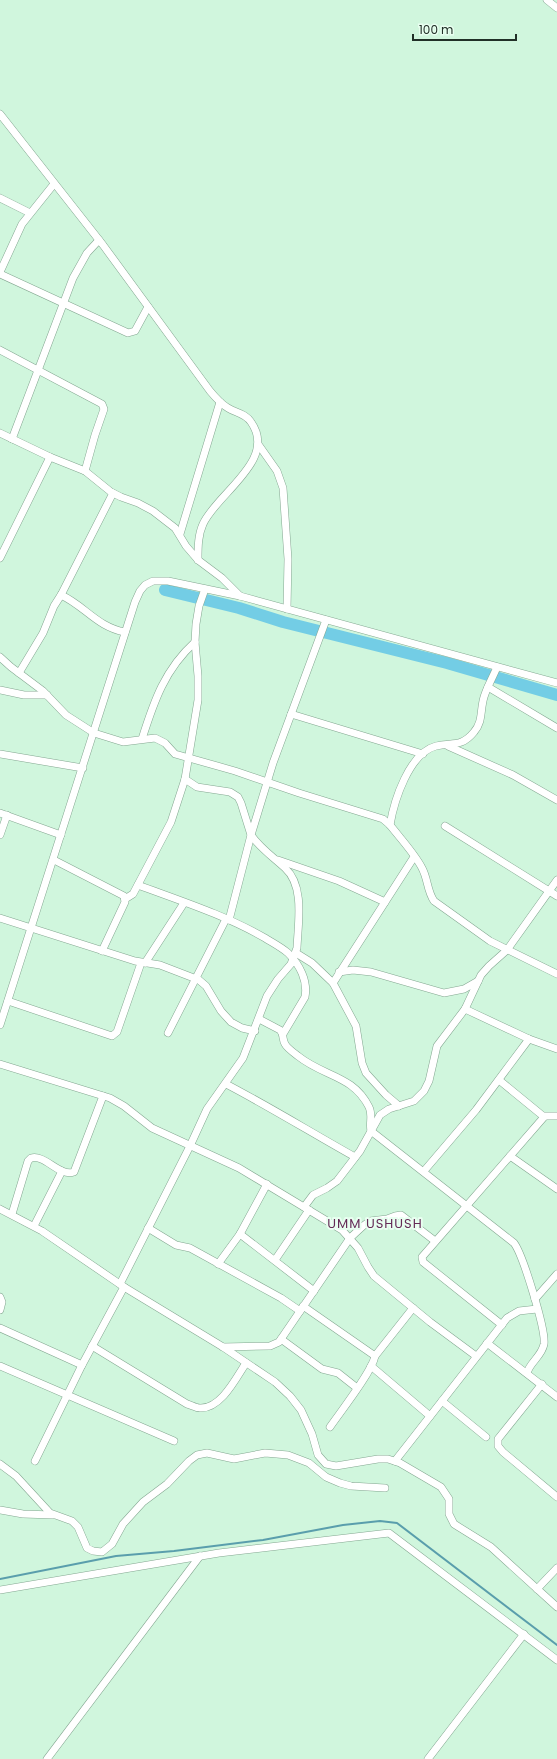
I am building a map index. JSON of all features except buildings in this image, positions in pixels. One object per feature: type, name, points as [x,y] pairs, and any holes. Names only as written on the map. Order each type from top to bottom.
[{"type":"street","points":[[547,0],[557,8]]},
{"type":"street","points":[[0,114],[99,240],[220,402],[246,417],[254,428],[258,444],[277,471],[283,488],[288,558],[287,609]]},
{"type":"street","points":[[54,184],[19,229],[0,273],[130,333],[137,329],[148,307]]},
{"type":"street","points":[[0,198],[30,213]]},
{"type":"street","points":[[12,439],[64,303],[82,261],[99,240]]},
{"type":"street","points":[[0,350],[101,403],[103,406],[85,471]]},
{"type":"street","points":[[180,534],[220,402]]},
{"type":"street","points":[[0,433],[50,457],[85,471],[114,493],[148,508],[172,526],[180,534],[186,546],[198,560],[222,578],[240,596]]},
{"type":"street","points":[[198,560],[198,538],[203,524],[212,510],[241,478],[254,457],[258,444]]},
{"type":"street","points":[[0,558],[50,457]]},
{"type":"street","points":[[19,673],[43,633],[54,606],[114,493]]},
{"type":"street","points":[[0,1025],[54,860],[125,632],[140,591],[146,585],[153,581],[168,581],[240,596],[557,684]]},
{"type":"street","points":[[102,951],[126,899],[132,895],[138,885],[171,822],[185,779],[198,700],[198,676],[195,642],[197,615],[205,589]]},
{"type":"street","points":[[61,595],[77,604],[96,620],[125,632]]},
{"type":"street","points":[[168,1033],[227,920],[267,783],[326,620]]},
{"type":"street","points":[[142,739],[165,678],[176,661],[195,642]]},
{"type":"street","points":[[0,657],[47,695],[66,715],[94,733],[123,742],[134,742],[152,737],[165,743],[173,752],[267,783],[376,816],[390,825],[423,870],[428,888],[434,901],[478,932],[507,950],[557,974]]},
{"type":"street","points":[[390,825],[394,802],[401,785],[410,769],[423,754],[434,746],[462,742],[476,730],[480,721],[482,702],[497,667]]},
{"type":"street","points":[[488,687],[557,728]]},
{"type":"street","points":[[0,690],[30,695],[47,695]]},
{"type":"street","points":[[292,714],[423,754]]},
{"type":"street","points":[[447,745],[513,775],[557,800]]},
{"type":"street","points":[[0,754],[83,768]]},
{"type":"street","points":[[35,1461],[122,1286],[148,1228],[190,1146],[207,1109],[243,1058],[255,1031],[264,1003],[272,988],[294,956],[297,948],[298,892],[292,876],[256,843],[251,835],[242,803],[236,795],[226,791],[197,787],[185,779]]},
{"type":"street","points":[[0,835],[4,814],[61,836]]},
{"type":"street","points":[[445,826],[557,896]]},
{"type":"street","points":[[333,983],[414,857]]},
{"type":"street","points":[[275,859],[339,881],[385,902]]},
{"type":"street","points":[[54,860],[121,894],[126,899]]},
{"type":"street","points":[[275,1260],[313,1195],[337,1181],[355,1157],[380,1115],[389,1109],[414,1101],[424,1091],[429,1081],[437,1046],[465,1008],[478,980],[489,966],[507,950],[557,880]]},
{"type":"street","points":[[138,885],[246,928],[294,956],[316,966],[333,983],[356,1026],[359,1037],[362,1063],[366,1073],[386,1095],[399,1106]]},
{"type":"street","points":[[8,1001],[112,1036],[117,1032],[143,963],[184,903]]},
{"type":"street","points":[[0,918],[102,951],[143,963],[160,965],[196,979],[206,986],[221,1011],[231,1022],[242,1028],[255,1031]]},
{"type":"street","points":[[283,1034],[306,993],[304,977],[294,956]]},
{"type":"street","points":[[339,972],[353,970],[371,972],[444,993],[464,990],[478,980]]},
{"type":"street","points":[[465,1008],[529,1039],[557,1049]]},
{"type":"street","points":[[259,1019],[278,1028],[283,1034],[285,1044],[298,1056],[316,1068],[346,1081],[358,1090],[371,1110],[371,1131]]},
{"type":"street","points":[[424,1171],[499,1080],[529,1039]]},
{"type":"street","points":[[0,1064],[103,1096],[124,1106],[152,1128],[239,1168],[342,1230],[358,1248],[374,1276],[476,1356]]},
{"type":"street","points":[[499,1080],[544,1117],[557,1116]]},
{"type":"street","points":[[226,1084],[269,1106],[303,1128],[355,1157]]},
{"type":"street","points":[[12,1214],[28,1161],[31,1158],[36,1158],[70,1173],[74,1172],[103,1096]]},
{"type":"street","points":[[502,1325],[423,1262],[422,1258],[544,1117]]},
{"type":"street","points":[[371,1131],[509,1238],[517,1247],[535,1299],[544,1344],[542,1351],[531,1364],[527,1373]]},
{"type":"street","points":[[510,1156],[557,1189]]},
{"type":"street","points":[[34,1226],[62,1170]]},
{"type":"street","points":[[218,1264],[240,1234],[267,1184]]},
{"type":"street","points":[[0,1209],[34,1226],[122,1286],[275,1382],[296,1403],[309,1426],[318,1455],[326,1464],[332,1466],[378,1459],[395,1461],[441,1487],[449,1499],[449,1514],[454,1524],[491,1547],[557,1607]]},
{"type":"street","points":[[223,1348],[270,1346],[277,1344],[350,1238],[370,1221],[387,1220],[398,1215],[406,1218],[436,1241]]},
{"type":"street","points":[[148,1228],[176,1244],[190,1248],[280,1298],[302,1308],[375,1356]]},
{"type":"street","points":[[240,1234],[314,1291]]},
{"type":"street","points":[[535,1299],[557,1274]]},
{"type":"street","points":[[0,1298],[2,1302],[0,1310]]},
{"type":"street","points":[[330,1427],[371,1366],[375,1356],[413,1308]]},
{"type":"street","points":[[395,1461],[476,1356],[510,1316],[519,1311],[537,1309]]},
{"type":"street","points":[[0,1328],[82,1365]]},
{"type":"street","points":[[281,1339],[322,1369],[338,1373],[357,1388]]},
{"type":"street","points":[[487,1343],[557,1397]]},
{"type":"street","points":[[92,1346],[188,1404],[198,1408],[208,1407],[218,1402],[246,1363]]},
{"type":"street","points":[[0,1366],[174,1442]]},
{"type":"street","points":[[371,1366],[430,1416]]},
{"type":"street","points":[[542,1384],[498,1439],[498,1446],[503,1452],[557,1497]]},
{"type":"street","points":[[442,1401],[486,1437]]},
{"type":"street","points":[[0,1510],[23,1514],[53,1515],[66,1518],[78,1527],[87,1548],[93,1551],[102,1552],[112,1544],[123,1524],[135,1510],[152,1494],[167,1484],[189,1461],[197,1456],[212,1454],[234,1459],[265,1453],[280,1454],[295,1457],[315,1467],[326,1477],[340,1483],[351,1486],[385,1488]]},
{"type":"street","points":[[315,1467],[321,1460]]},
{"type":"street","points":[[0,1464],[16,1476],[53,1515]]},
{"type":"street","points":[[0,1590],[200,1556],[388,1533],[557,1660]]},
{"type":"street","points":[[47,1759],[200,1556]]},
{"type":"street","points":[[537,1589],[557,1568]]},
{"type":"street","points":[[428,1759],[524,1634]]},
{"type":"waterway","points":[[165,590],[239,608],[283,622],[447,663],[557,695]]},
{"type":"waterway","points":[[0,1579],[116,1556],[174,1551],[263,1540],[343,1525],[380,1521],[397,1523],[557,1645]]},
{"type":"district","name":"UMM USHUSH","points":[[375,1223]]}]
